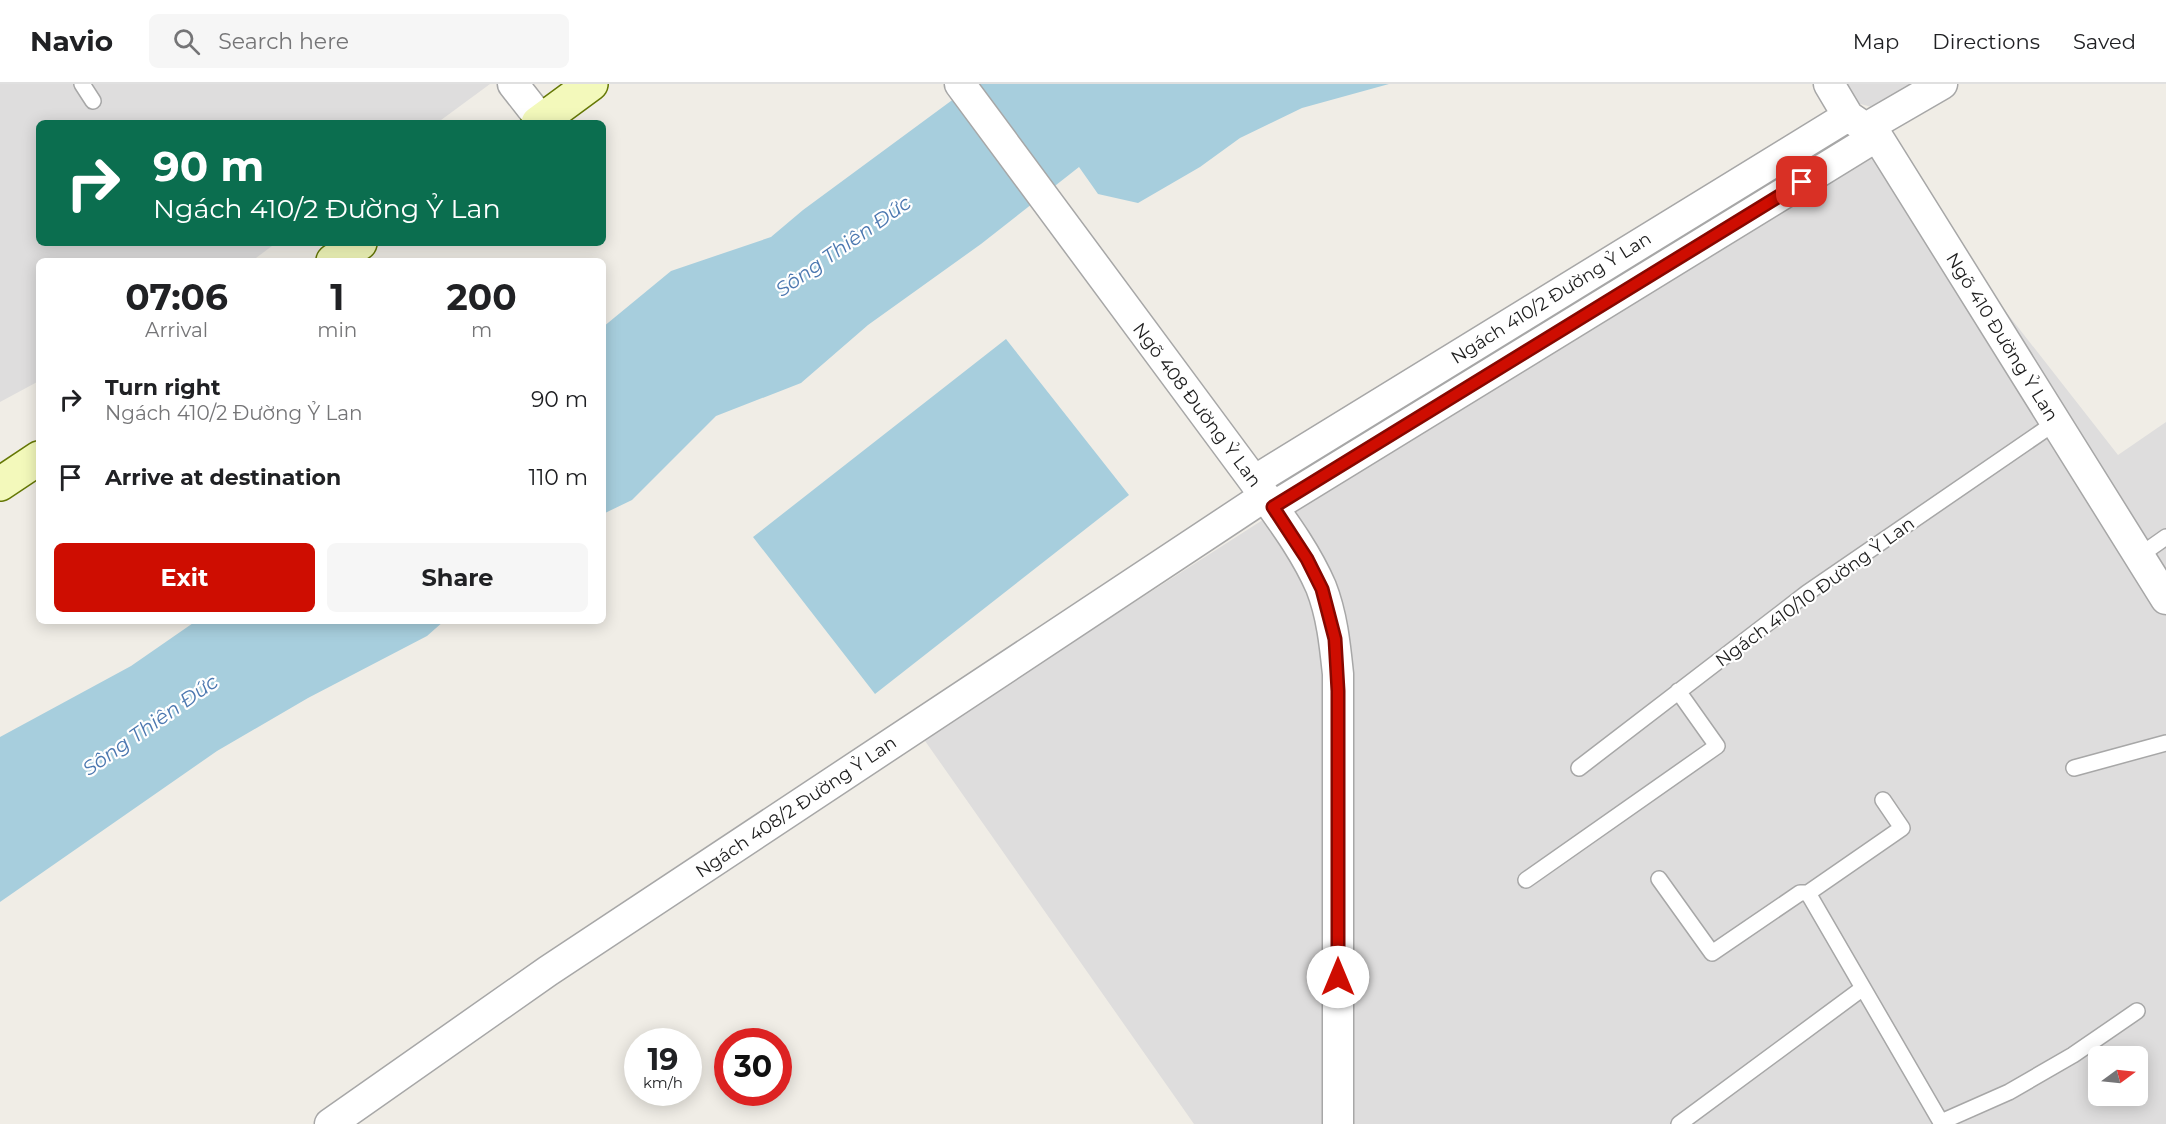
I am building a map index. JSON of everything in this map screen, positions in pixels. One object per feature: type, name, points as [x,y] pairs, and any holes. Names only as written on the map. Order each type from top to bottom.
[{"type":"main road","points":[[543,120],[591,84]]},
{"type":"main road","points":[[338,258],[356,246]]},
{"type":"main road","points":[[0,484],[36,460]]},
{"type":"street","points":[[513,84],[539,120]]},
{"type":"street","name":"Ngõ 408 Đường Ỷ Lan","points":[[960,84],[1264,494],[1307,559],[1322,589],[1335,639],[1338,707],[1338,1124]]},
{"type":"street","name":"Ngõ 410 Đường Ỷ Lan","points":[[1829,84],[1864,127],[2056,423],[2166,600]]},
{"type":"street","points":[[1864,127],[1942,84]]},
{"type":"street","name":"Ngách 410/2 Đường Ỷ Lan","points":[[1264,494],[1553,297],[1864,127]]},
{"type":"street","name":"Ngách 410/2 Đường Ỷ Lan","points":[[1264,494],[1569,326],[1864,127]]},
{"type":"street","points":[[1553,297],[1569,326]]},
{"type":"street","name":"Ngách 408/2 Đường Ỷ Lan","points":[[330,1124],[548,971],[1264,494]]},
{"type":"lane","points":[[82,84],[93,101]]},
{"type":"lane","name":"Ngách 410/10 Đường Ỷ Lan","points":[[1579,768],[1807,593],[2056,423]]},
{"type":"lane","points":[[2139,556],[2166,537]]},
{"type":"lane","points":[[1526,880],[1717,746],[1678,691]]},
{"type":"lane","points":[[2074,768],[2166,743]]},
{"type":"lane","points":[[1659,879],[1712,952],[1800,893],[1808,893],[1902,828],[1883,800]]},
{"type":"lane","points":[[1808,893],[1942,1123],[2009,1092],[2073,1055],[2137,1011]]},
{"type":"lane","points":[[1679,1124],[1863,988]]},
{"type":"shaded area","points":[[0,84],[490,84],[441,120],[36,120],[36,246],[272,246],[256,258],[36,258],[36,383],[0,402]]},
{"type":"shaded area","points":[[1843,84],[1922,84],[1879,109],[1853,102]]},
{"type":"shaded area","points":[[1866,133],[2118,455],[2166,422],[2166,1124],[1194,1124],[923,738]]},
{"type":"water","name":"Sông Thiên Đức","points":[[974,84],[1389,84],[1302,108],[1240,138],[1200,167],[1138,203],[1098,194],[1079,167],[981,244],[868,325],[801,383],[716,416],[632,500],[606,513],[606,325],[671,271],[771,237],[803,210]]},
{"type":"water","points":[[1006,339],[1129,495],[875,694],[753,537]]},
{"type":"water","name":"Sông Thiên Đức","points":[[192,624],[441,624],[427,636],[308,698],[217,751],[0,902],[0,737],[131,666]]},
{"type":"route","points":[[1338,977],[1338,674],[1335,639],[1322,589],[1307,559],[1273,507],[1802,182]]}]
